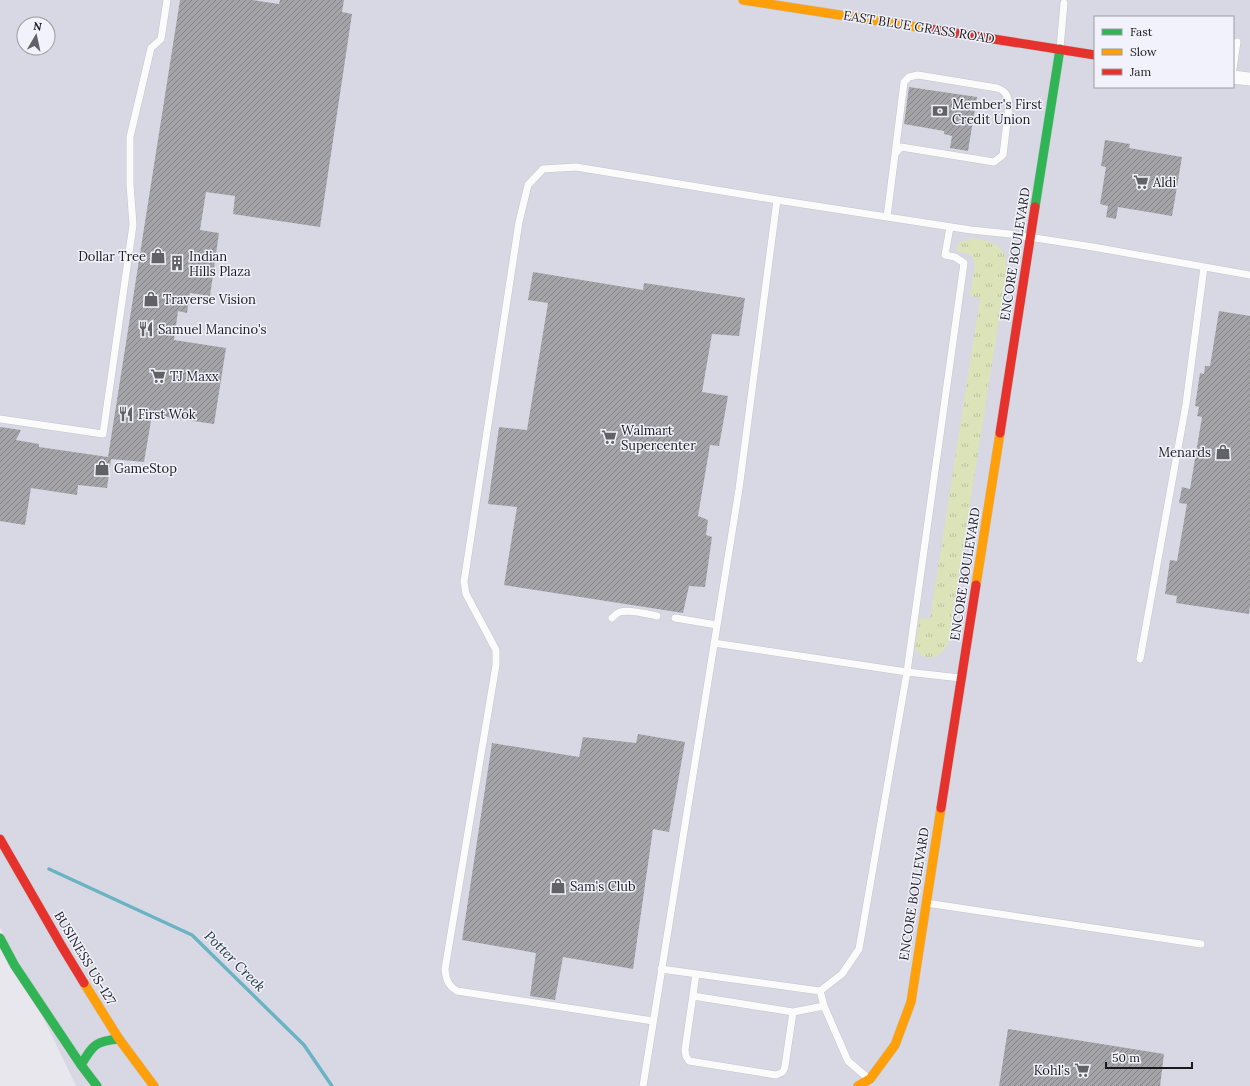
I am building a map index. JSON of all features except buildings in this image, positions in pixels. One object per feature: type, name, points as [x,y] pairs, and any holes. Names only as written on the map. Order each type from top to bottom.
[{"type":"street","name":"EAST BLUE GRASS ROAD","points":[[742,0],[784,3],[1094,55]]},
{"type":"street","name":"ENCORE BOULEVARD","points":[[858,1086],[873,1082],[895,1045],[911,1002],[1060,49]]},
{"type":"street","points":[[1234,77],[1250,79]]},
{"type":"street","name":"BUSINESS US-127","points":[[0,839],[61,945],[119,1039],[154,1086]]},
{"type":"street","points":[[0,938],[16,966],[81,1065],[97,1086]]},
{"type":"street","points":[[81,1065],[92,1046],[105,1040],[119,1039]]},
{"type":"lane","points":[[0,419],[103,434],[133,225],[130,184],[130,137],[150,48],[161,39],[166,0]]},
{"type":"lane","points":[[1060,49],[1064,3]]},
{"type":"lane","points":[[1234,62],[1237,42]]},
{"type":"lane","points":[[887,217],[904,82],[909,77],[918,75],[992,87],[1004,91],[1008,97],[1009,105],[1003,155],[994,162],[901,148],[895,154]]},
{"type":"lane","points":[[653,1021],[457,991],[450,986],[445,978],[445,969],[496,665],[496,650],[484,625],[466,594],[464,582],[519,222],[528,185],[543,169],[576,167],[950,227],[1010,234],[1093,247],[1250,275]]},
{"type":"lane","points":[[643,1086],[739,489],[777,200]]},
{"type":"lane","points":[[661,969],[820,991],[842,974],[859,949],[907,672],[964,263],[955,257],[945,255],[950,227]]},
{"type":"lane","points":[[1140,659],[1186,404],[1204,267]]},
{"type":"lane","points":[[612,618],[621,611],[657,616]]},
{"type":"lane","points":[[674,618],[717,625]]},
{"type":"lane","points":[[714,643],[907,672],[961,678]]},
{"type":"lane","points":[[926,902],[1201,944]]},
{"type":"lane","points":[[696,974],[685,1050],[689,1061],[776,1075],[780,1074],[784,1071],[786,1066],[793,1012]]},
{"type":"lane","points":[[820,991],[824,1006],[848,1061],[873,1082]]},
{"type":"lane","points":[[692,996],[793,1012],[824,1006]]},
{"type":"shaded area","points":[[0,0],[1250,0],[1250,1086],[76,1086],[0,927]]},
{"type":"green space","points":[[970,238],[990,242],[998,246],[1005,256],[1007,268],[948,644],[937,656],[928,658],[919,653],[915,648],[920,617],[930,619],[980,298],[970,296],[975,264],[972,255],[958,251],[957,247],[960,241],[969,241]]},
{"type":"waterway","name":"Potter Creek","points":[[49,869],[192,935],[304,1045],[332,1086]]},
{"type":"traffic: fast","points":[[1035,207],[1060,49]]},
{"type":"traffic: fast","points":[[0,938],[15,966],[81,1065],[97,1086]]},
{"type":"traffic: fast","points":[[81,1065],[96,1045],[105,1041],[119,1039]]},
{"type":"traffic: slow","points":[[743,0],[930,29]]},
{"type":"traffic: slow","points":[[976,585],[1000,433]]},
{"type":"traffic: slow","points":[[858,1086],[870,1079],[895,1045],[911,1002],[941,808]]},
{"type":"traffic: slow","points":[[84,983],[119,1039],[154,1086]]},
{"type":"traffic: jam","points":[[930,29],[1094,55]]},
{"type":"traffic: jam","points":[[1000,433],[1035,207]]},
{"type":"traffic: jam","points":[[941,808],[976,585]]},
{"type":"traffic: jam","points":[[0,839],[84,983]]},
{"type":"place","name":"Member's First Credit Union","points":[[940,111]]},
{"type":"place","name":"Aldi","points":[[1141,182]]},
{"type":"place","name":"Dollar Tree","points":[[158,256]]},
{"type":"place","name":"Indian Hills Plaza","points":[[177,263]]},
{"type":"place","name":"Traverse Vision","points":[[151,299]]},
{"type":"place","name":"Samuel Mancino's","points":[[146,329]]},
{"type":"place","name":"TJ Maxx","points":[[158,376]]},
{"type":"place","name":"First Wok","points":[[126,414]]},
{"type":"place","name":"Walmart Supercenter","points":[[609,437]]},
{"type":"place","name":"Menards","points":[[1223,452]]},
{"type":"place","name":"GameStop","points":[[102,468]]},
{"type":"place","name":"Sam's Club","points":[[558,886]]},
{"type":"place","name":"Kohl's","points":[[1082,1070]]}]
